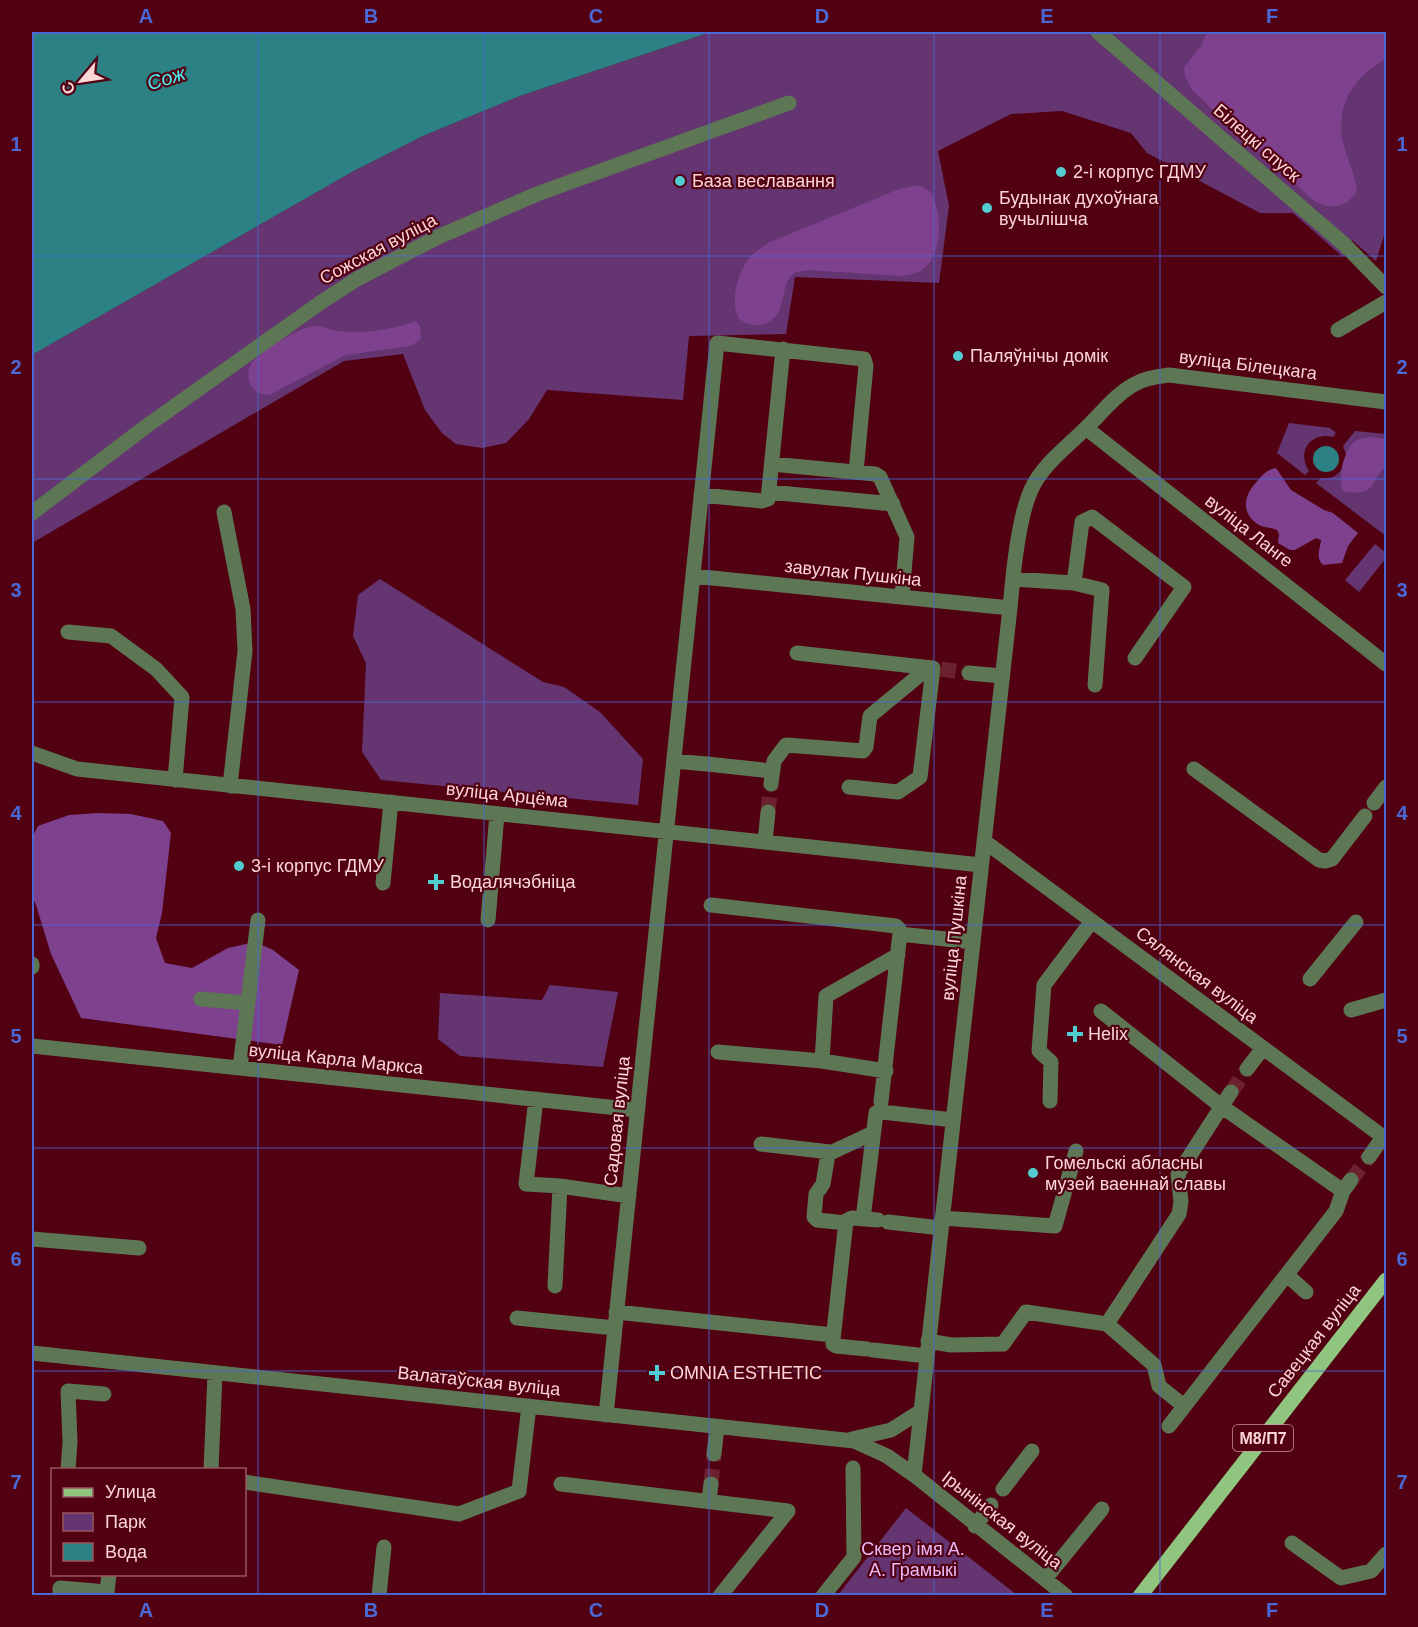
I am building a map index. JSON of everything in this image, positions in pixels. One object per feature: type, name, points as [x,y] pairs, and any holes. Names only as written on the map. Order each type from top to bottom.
[{"type":"main road","name":"Савецкая вуліца","points":[[1140,1596],[1386,1280]]},
{"type":"street","name":"Білецкі спуск","points":[[1098,32],[1358,256],[1386,287]]},
{"type":"street","name":"Сожская вуліца","points":[[32,513],[158,418],[357,279],[438,237],[537,194],[789,103]]},
{"type":"street","points":[[1338,330],[1386,303]]},
{"type":"street","points":[[666,832],[717,343],[862,358],[866,366],[856,472]]},
{"type":"street","points":[[701,495],[762,501],[768,499],[783,349]]},
{"type":"street","name":"вуліца Білецкага","points":[[1086,428],[1132,385],[1148,378],[1169,375],[1386,402]]},
{"type":"street","name":"вуліца Пушкіна","points":[[914,1475],[1013,579],[1022,523],[1031,490],[1040,475],[1086,428]]},
{"type":"street","name":"вуліца Ланге","points":[[1086,428],[1386,664]]},
{"type":"street","points":[[772,464],[879,475],[907,537],[902,597]]},
{"type":"street","points":[[770,492],[893,504]]},
{"type":"street","points":[[224,513],[243,609],[245,651],[230,786]]},
{"type":"street","points":[[1074,583],[1082,522],[1092,517],[1184,587],[1135,658]]},
{"type":"street","name":"завулак Пушкіна","points":[[693,576],[1010,608]]},
{"type":"street","points":[[1013,579],[1074,583],[1102,590],[1095,685]]},
{"type":"street","points":[[68,632],[111,636],[156,669],[182,697],[175,780]]},
{"type":"street","points":[[797,653],[934,669]]},
{"type":"street","points":[[674,761],[707,764],[772,778],[776,758],[783,748],[789,745],[863,751],[866,747],[870,716],[934,669]]},
{"type":"street","points":[[849,787],[898,792],[920,777],[934,669]]},
{"type":"street","points":[[969,673],[1002,676]]},
{"type":"street","name":"вуліца Арцёма","points":[[32,753],[77,769],[981,865]]},
{"type":"street","points":[[1194,769],[1319,860],[1332,859],[1365,816]]},
{"type":"street","points":[[1374,803],[1386,787]]},
{"type":"street","points":[[383,883],[391,802]]},
{"type":"street","points":[[765,842],[768,812]]},
{"type":"street","points":[[488,920],[497,814]]},
{"type":"street","name":"Садовая вуліца","points":[[606,1414],[666,832]]},
{"type":"street","name":"Сялянская вуліца","points":[[984,841],[1385,1138]]},
{"type":"street","points":[[711,905],[899,928],[881,1102]]},
{"type":"street","points":[[240,1068],[258,920]]},
{"type":"street","points":[[1050,1101],[1051,1062],[1039,1051],[1044,985],[1092,921]]},
{"type":"street","points":[[1310,979],[1356,922]]},
{"type":"street","points":[[900,934],[973,942]]},
{"type":"street","points":[[822,1061],[826,996],[898,955]]},
{"type":"street","points":[[201,999],[248,1003]]},
{"type":"street","points":[[1351,1011],[1386,1000]]},
{"type":"street","points":[[1101,1011],[1221,1106],[1347,1185],[1336,1211],[1169,1426]]},
{"type":"street","name":"вуліца Карла Маркса","points":[[32,1046],[637,1110]]},
{"type":"street","points":[[1247,1069],[1263,1048]]},
{"type":"street","points":[[718,1052],[822,1061],[886,1071]]},
{"type":"street","points":[[1107,1324],[1179,1214],[1181,1202],[1178,1174],[1231,1092]]},
{"type":"street","points":[[536,1099],[526,1184],[561,1186],[628,1196]]},
{"type":"street","points":[[876,1220],[873,1133],[875,1115],[879,1112],[953,1120]]},
{"type":"street","points":[[761,1144],[830,1152],[873,1133]]},
{"type":"street","points":[[1369,1157],[1385,1138]]},
{"type":"street","points":[[1076,1151],[1055,1226],[849,1218],[846,1223],[833,1344],[870,1349],[1004,1344],[1026,1312],[1107,1324],[1154,1365],[1159,1386],[1184,1406]]},
{"type":"street","points":[[830,1152],[826,1158],[824,1184],[817,1192],[814,1217],[817,1220],[846,1223]]},
{"type":"street","points":[[555,1286],[561,1186]]},
{"type":"street","points":[[32,1239],[139,1248]]},
{"type":"street","points":[[1287,1275],[1306,1292]]},
{"type":"street","points":[[616,1312],[833,1335]]},
{"type":"street","points":[[517,1318],[615,1328]]},
{"type":"street","name":"Валатаўская вуліца","points":[[32,1353],[846,1439],[880,1452],[914,1475]]},
{"type":"street","points":[[211,1468],[215,1373]]},
{"type":"street","points":[[68,1468],[70,1442],[68,1391],[104,1394]]},
{"type":"street","points":[[246,1482],[459,1515],[519,1491],[529,1406]]},
{"type":"street","points":[[846,1439],[891,1430],[921,1411]]},
{"type":"street","points":[[714,1454],[717,1426]]},
{"type":"street","points":[[1003,1489],[1032,1451]]},
{"type":"street","points":[[823,1596],[854,1557],[853,1468]]},
{"type":"street","name":"Ірынінская вуліца","points":[[914,1475],[975,1526],[1066,1596]]},
{"type":"street","points":[[561,1484],[788,1511],[720,1596]]},
{"type":"street","points":[[709,1501],[711,1484]]},
{"type":"street","points":[[975,1526],[991,1505]]},
{"type":"street","points":[[1044,1579],[1102,1509]]},
{"type":"street","points":[[1292,1543],[1341,1578],[1371,1571],[1386,1554]]},
{"type":"street","points":[[379,1596],[384,1547]]},
{"type":"street","points":[[60,1586],[107,1592],[109,1576]]},
{"type":"green space","points":[[711,32],[1386,32],[1386,229],[1376,261],[1352,240],[1343,257],[1293,213],[1260,213],[1147,153],[1131,133],[1062,111],[1011,114],[938,151],[949,206],[939,283],[795,277],[786,334],[689,336],[683,400],[547,390],[529,419],[506,443],[482,448],[456,444],[442,433],[425,410],[403,354],[344,361],[32,543],[32,355],[352,172],[423,136],[520,96]]},
{"type":"green space","points":[[1289,423],[1330,428],[1336,433],[1333,437],[1318,437],[1308,445],[1304,457],[1309,471],[1305,475],[1277,453]]},
{"type":"green space","points":[[1355,431],[1386,434],[1386,536],[1316,483],[1321,478],[1335,476],[1341,470],[1347,457],[1343,446]]},
{"type":"green space","points":[[1375,544],[1386,553],[1386,558],[1359,592],[1345,580]]},
{"type":"green space","points":[[380,579],[543,682],[564,687],[600,712],[643,759],[638,805],[381,780],[362,752],[366,663],[353,636],[358,595]]},
{"type":"green space","points":[[550,985],[618,992],[603,1067],[460,1056],[438,1039],[440,993],[542,1000]]},
{"type":"green space","name":"Сквер імя А. А. Грамыкі","points":[[906,1508],[1017,1595],[838,1595]]},
{"type":"shaded area","points":[[1207,32],[1386,32],[1386,59],[1365,74],[1357,83],[1345,104],[1342,116],[1343,142],[1357,191],[1353,197],[1337,206],[1313,200],[1192,90],[1185,76],[1184,67],[1201,46]]},
{"type":"shaded area","points":[[918,185],[931,192],[939,221],[935,253],[923,269],[900,276],[809,270],[799,272],[793,274],[787,281],[779,310],[769,322],[754,325],[738,318],[735,302],[737,284],[743,268],[756,251],[768,243],[899,189]]},
{"type":"shaded area","points":[[416,321],[420,326],[421,339],[411,346],[346,355],[269,395],[256,391],[251,386],[248,376],[250,366],[254,361],[278,342],[305,328],[315,326],[339,331],[368,332]]},
{"type":"shaded area","points":[[1372,437],[1386,439],[1386,466],[1367,490],[1343,491],[1341,473],[1347,451],[1356,441]]},
{"type":"shaded area","points":[[1276,468],[1291,490],[1333,513],[1358,533],[1348,546],[1342,563],[1323,565],[1319,556],[1321,540],[1316,538],[1295,550],[1290,550],[1278,543],[1277,530],[1263,527],[1253,521],[1246,506],[1250,490],[1264,474]]},
{"type":"shaded area","points":[[131,814],[163,821],[171,833],[162,913],[156,938],[165,963],[192,968],[228,948],[255,942],[273,950],[299,970],[282,1045],[81,1018],[51,954],[32,896],[32,838],[38,826],[69,815]]},
{"type":"water","name":"Сож","points":[[32,32],[711,32],[520,96],[423,136],[352,172],[32,355]]},
{"type":"water","points":[[1326,446],[1335,450],[1339,459],[1335,468],[1326,472],[1317,468],[1313,459],[1317,450]]},
{"type":"tunnel","points":[[941,669],[969,673]]},
{"type":"tunnel","points":[[768,812],[771,784]]},
{"type":"tunnel","points":[[1231,1092],[1247,1069]]},
{"type":"tunnel","points":[[1351,1180],[1369,1157]]},
{"type":"tunnel","points":[[711,1484],[714,1454]]},
{"type":"place","name":"2-і корпус ГДМУ","points":[[1061,172]]},
{"type":"place","name":"База веславання","points":[[680,181]]},
{"type":"place","name":"Будынак духоўнага вучылішча","points":[[987,208]]},
{"type":"place","name":"Паляўнічы домік","points":[[958,356]]},
{"type":"place","name":"3-і корпус ГДМУ","points":[[239,866]]},
{"type":"place","name":"Водалячэбніца","points":[[436,882]]},
{"type":"place","name":"Helix","points":[[1075,1034]]},
{"type":"place","name":"Гомельскі абласны музей ваеннай славы","points":[[1033,1173]]},
{"type":"place","name":"OMNIA ESTHETIC","points":[[657,1373]]}]
